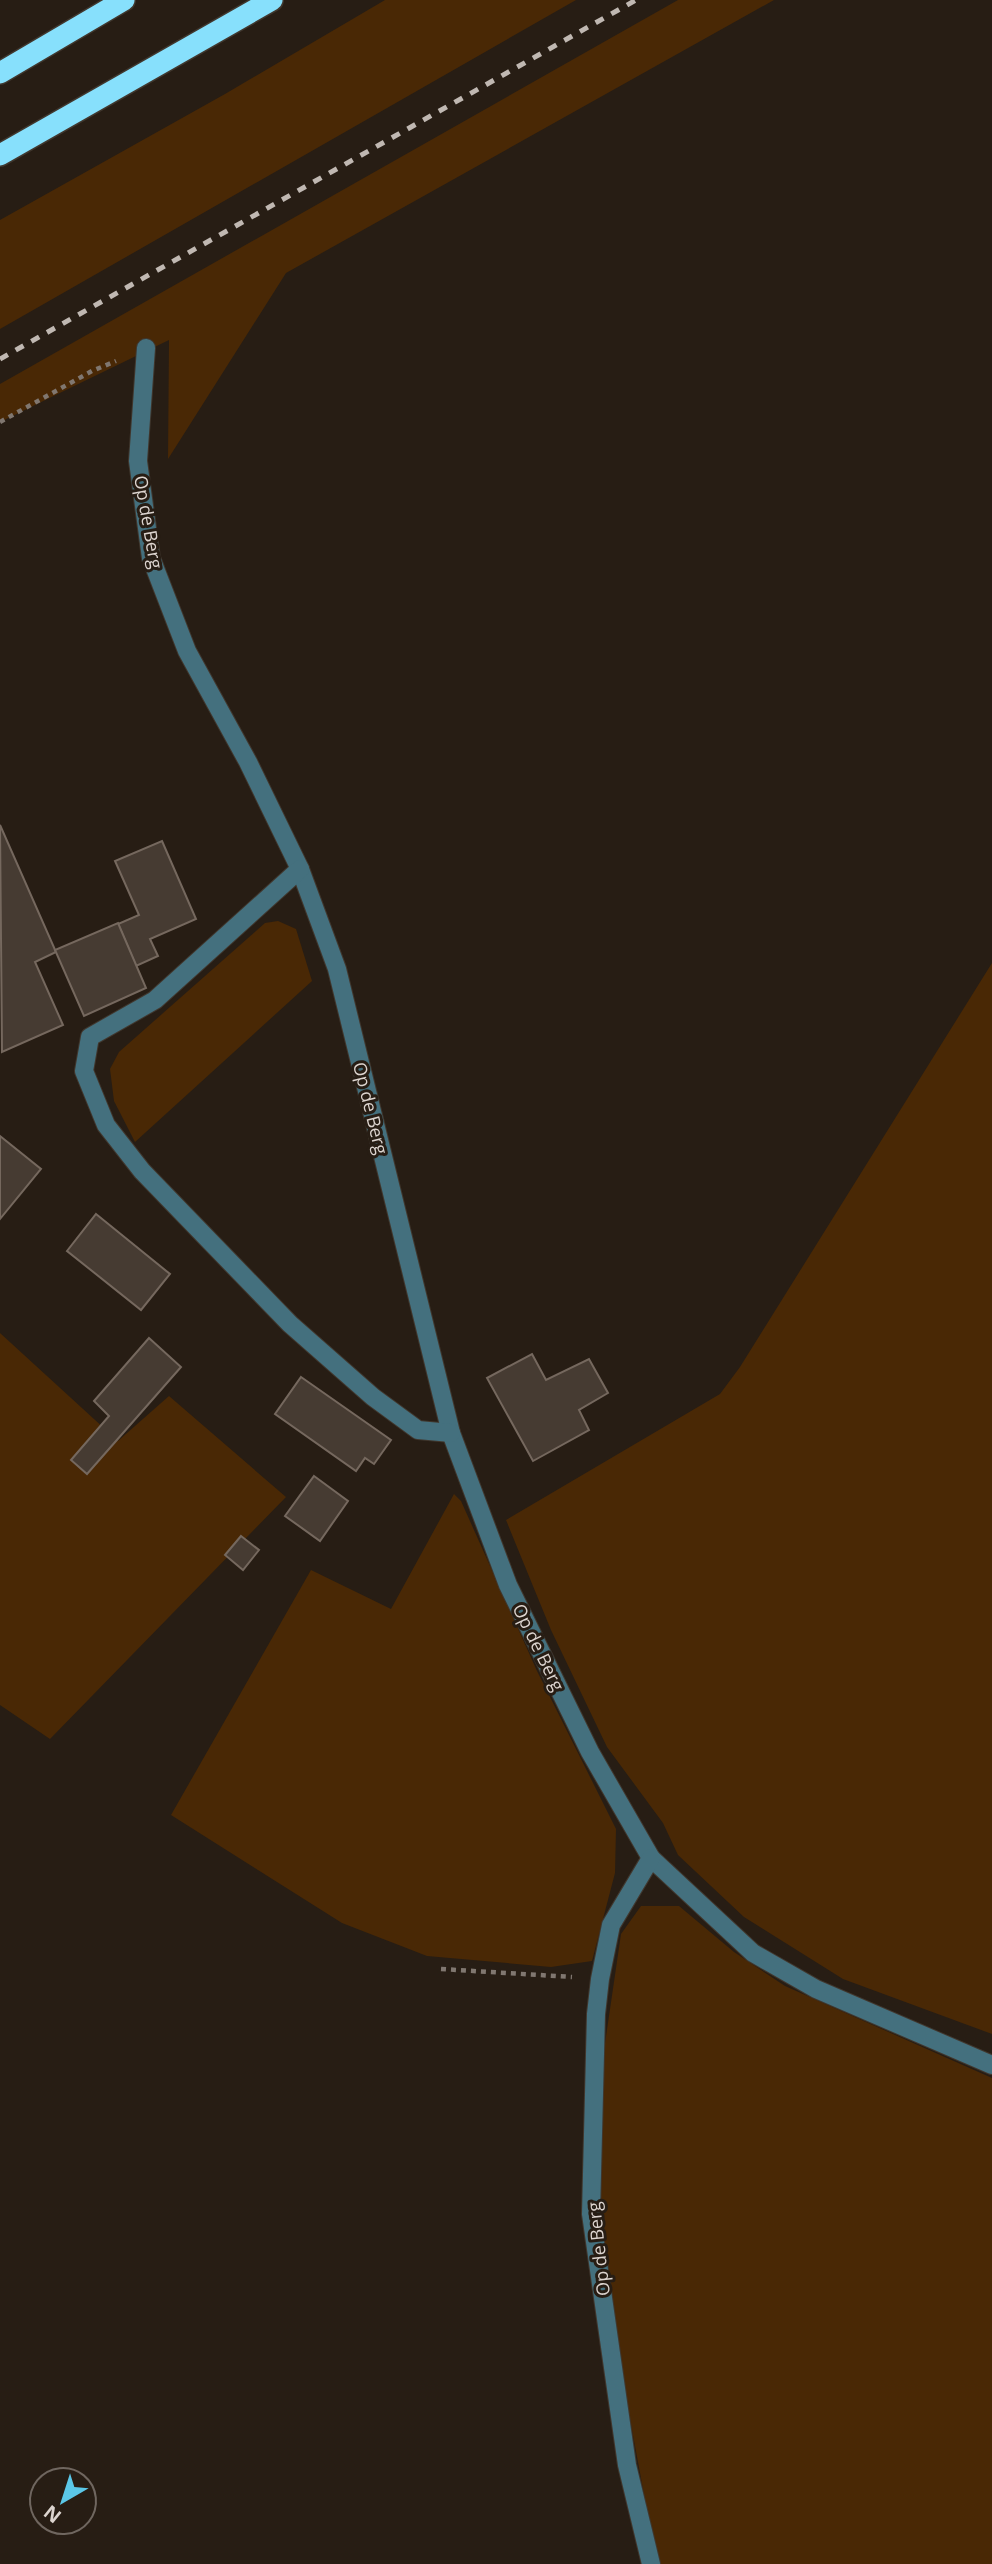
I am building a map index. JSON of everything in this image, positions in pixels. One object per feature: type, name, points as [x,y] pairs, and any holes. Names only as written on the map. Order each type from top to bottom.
[{"type":"highway","points":[[0,73],[124,0]]},
{"type":"highway","points":[[0,155],[272,0]]},
{"type":"street","name":"Op de Berg","points":[[146,348],[138,461],[151,558],[187,651],[248,762],[300,869],[337,969],[451,1433],[508,1585],[590,1752],[651,1858],[753,1953],[816,1989],[992,2066]]},
{"type":"street","points":[[300,869],[155,1000],[90,1037],[83,1071],[106,1125],[142,1171],[290,1324],[373,1397],[418,1430],[451,1433]]},
{"type":"street","name":"Op de Berg","points":[[650,2564],[627,2465],[591,2214],[596,2014],[600,1979],[611,1925],[651,1858]]},
{"type":"path","points":[[0,422],[92,371],[146,348]]},
{"type":"path","points":[[441,1969],[600,1979]]},
{"type":"shaded area","points":[[385,0],[576,0],[0,329],[0,220],[225,94]]},
{"type":"shaded area","points":[[678,0],[774,0],[286,273],[168,459],[169,340],[0,422],[0,384]]},
{"type":"shaded area","points":[[278,921],[296,929],[312,981],[135,1142],[114,1101],[110,1069],[119,1052],[265,923]]},
{"type":"shaded area","points":[[992,963],[992,2034],[843,1979],[744,1917],[678,1855],[663,1823],[607,1747],[551,1630],[506,1520],[720,1394],[740,1367]]},
{"type":"shaded area","points":[[0,1333],[118,1441],[169,1396],[286,1497],[50,1739],[0,1705]]},
{"type":"shaded area","points":[[454,1494],[461,1501],[537,1671],[616,1829],[615,1873],[592,1961],[551,1967],[427,1956],[342,1923],[171,1815],[311,1570],[391,1609]]},
{"type":"shaded area","points":[[641,1906],[679,1906],[734,1952],[785,1986],[992,2078],[992,2564],[657,2564],[608,2301],[599,2189],[597,2098],[621,1934]]},
{"type":"building","points":[[0,825],[56,952],[35,962],[63,1025],[2,1052]]},
{"type":"building","points":[[162,841],[196,919],[150,939],[158,956],[136,966],[118,924],[139,915],[115,861]]},
{"type":"building","points":[[118,923],[146,988],[84,1016],[55,950]]},
{"type":"building","points":[[0,1136],[41,1169],[0,1219]]},
{"type":"building","points":[[96,1214],[170,1274],[141,1310],[67,1251]]},
{"type":"building","points":[[149,1338],[181,1367],[87,1474],[71,1460],[109,1416],[94,1401]]},
{"type":"building","points":[[532,1354],[546,1380],[589,1359],[608,1393],[579,1410],[589,1430],[533,1461],[487,1378]]},
{"type":"building","points":[[301,1377],[391,1440],[374,1464],[365,1458],[356,1471],[275,1414]]},
{"type":"building","points":[[314,1476],[348,1501],[320,1541],[285,1516]]},
{"type":"building","points":[[241,1536],[259,1550],[243,1570],[225,1555]]},
{"type":"railway","points":[[0,359],[636,0]]}]
